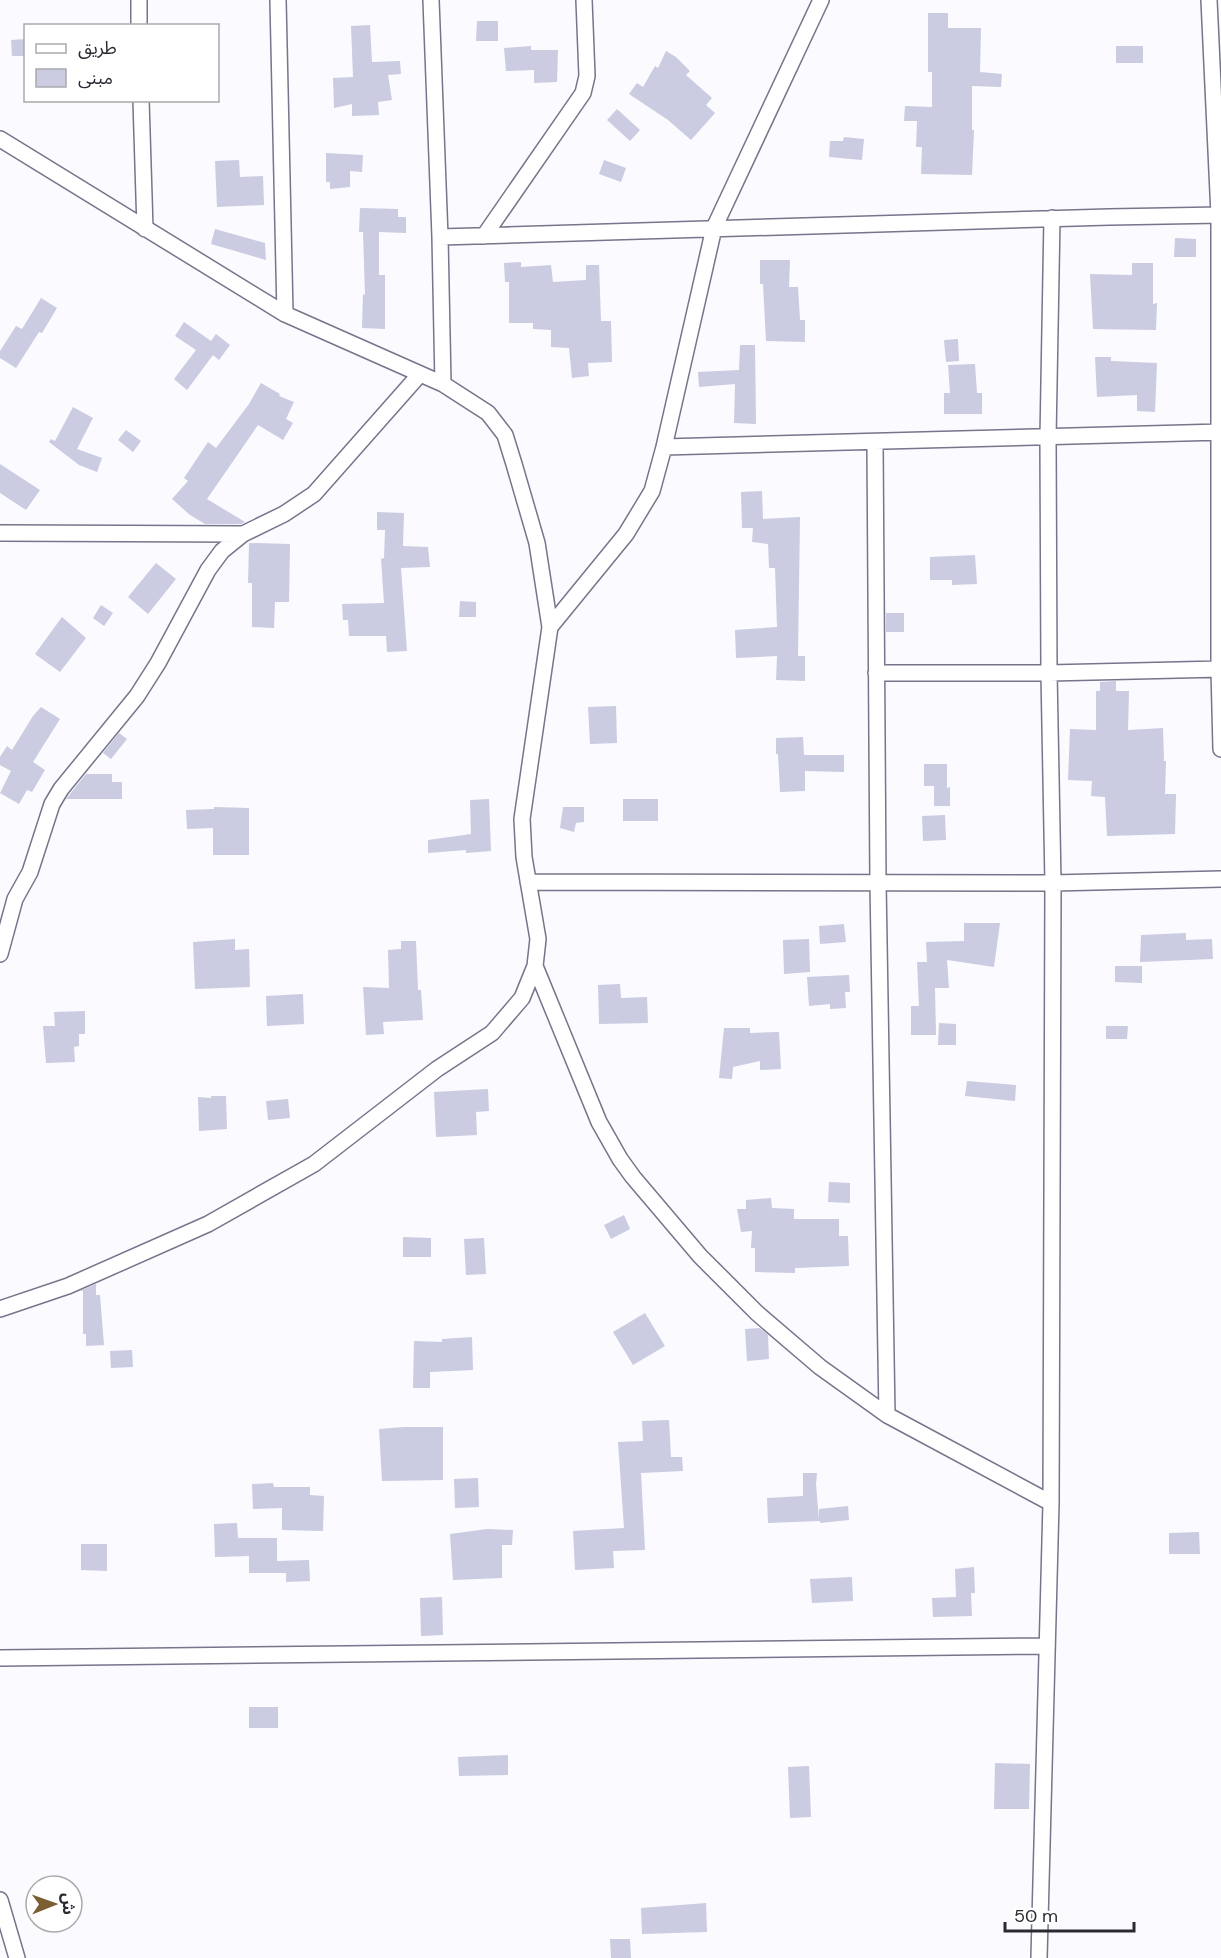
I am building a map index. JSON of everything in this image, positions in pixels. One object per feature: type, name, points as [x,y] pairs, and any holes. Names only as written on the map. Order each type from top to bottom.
[{"type":"street","points":[[139,0],[139,24]]},
{"type":"street","points":[[278,0],[285,314]]},
{"type":"street","points":[[431,0],[443,384]]},
{"type":"street","points":[[484,236],[583,93],[587,76],[584,0]]},
{"type":"street","points":[[550,627],[626,534],[652,491],[714,228],[821,0]]},
{"type":"street","points":[[1209,0],[1220,215],[1221,749]]},
{"type":"street","points":[[141,102],[145,230]]},
{"type":"street","points":[[0,139],[285,314],[443,384],[488,413],[505,435],[537,543],[550,627],[522,819],[524,857],[538,939],[535,966],[522,998],[492,1033],[437,1069],[314,1164],[208,1224],[68,1286],[0,1309]]},
{"type":"street","points":[[440,237],[1220,215]]},
{"type":"street","points":[[1039,1958],[1051,1503],[1053,883],[1048,673],[1048,438],[1052,218]]},
{"type":"street","points":[[0,954],[15,899],[37,852],[52,804],[138,696],[208,570],[222,551],[243,534],[284,514],[314,494],[420,374]]},
{"type":"street","points":[[664,447],[1220,432]]},
{"type":"street","points":[[874,443],[878,883],[887,1415]]},
{"type":"street","points":[[0,533],[243,534]]},
{"type":"street","points":[[876,673],[1048,673],[1220,669]]},
{"type":"street","points":[[528,882],[1053,883],[1221,879]]},
{"type":"street","points":[[535,966],[599,1122],[633,1177],[700,1256],[757,1313],[820,1367],[887,1415],[1051,1503]]},
{"type":"street","points":[[0,1658],[1047,1646]]},
{"type":"street","points":[[0,1900],[17,1958]]},
{"type":"building","points":[[928,13],[948,13],[948,28],[981,28],[980,72],[1002,74],[1001,87],[972,86],[972,130],[974,130],[972,175],[921,174],[922,147],[916,147],[917,121],[904,121],[905,106],[932,107],[932,72],[928,72]]},
{"type":"building","points":[[477,21],[498,21],[498,41],[476,41]]},
{"type":"building","points":[[370,25],[372,62],[400,61],[401,74],[388,75],[392,100],[378,102],[379,115],[352,116],[352,104],[334,108],[333,78],[353,77],[351,26]]},
{"type":"building","points":[[24,39],[24,56],[12,56],[11,40]]},
{"type":"building","points":[[531,46],[531,50],[558,50],[557,82],[534,83],[534,70],[506,71],[504,48]]},
{"type":"building","points":[[1116,46],[1143,46],[1143,63],[1116,63]]},
{"type":"building","points":[[666,51],[690,71],[686,75],[712,98],[706,105],[715,113],[691,140],[668,120],[629,94],[637,83],[643,87],[655,66],[658,68]]},
{"type":"building","points":[[617,109],[640,130],[630,141],[607,120]]},
{"type":"building","points":[[844,137],[864,139],[862,160],[829,157],[830,141],[843,141]]},
{"type":"building","points":[[326,153],[363,155],[362,172],[350,171],[350,187],[330,189],[330,182],[326,182]]},
{"type":"building","points":[[239,160],[240,177],[263,176],[264,205],[217,207],[215,161]]},
{"type":"building","points":[[604,160],[626,168],[621,182],[599,174]]},
{"type":"building","points":[[360,208],[398,209],[398,217],[406,217],[406,233],[379,232],[379,275],[385,275],[385,329],[362,328],[363,294],[365,295],[363,232],[359,232]]},
{"type":"building","points":[[215,229],[265,243],[266,260],[211,244]]},
{"type":"building","points":[[1175,238],[1196,239],[1196,257],[1174,257]]},
{"type":"building","points":[[760,260],[790,260],[789,287],[798,287],[800,320],[805,320],[805,342],[766,341]]},
{"type":"building","points":[[521,262],[521,267],[551,265],[553,282],[586,280],[586,265],[599,265],[601,321],[611,321],[612,362],[588,363],[589,376],[572,378],[569,348],[551,347],[551,330],[533,329],[533,323],[509,323],[509,282],[505,282],[504,263]]},
{"type":"building","points":[[1132,263],[1153,263],[1153,304],[1157,303],[1156,330],[1093,329],[1090,274],[1132,275]]},
{"type":"building","points":[[41,298],[57,308],[16,368],[0,358],[0,351],[16,326],[22,329]]},
{"type":"building","points":[[184,322],[211,341],[216,334],[230,345],[219,360],[213,355],[187,390],[174,379],[196,350],[175,336]]},
{"type":"building","points":[[958,339],[959,361],[946,362],[944,340]]},
{"type":"building","points":[[740,345],[755,345],[756,424],[734,423],[735,384],[699,387],[698,372],[739,370]]},
{"type":"building","points":[[1095,357],[1111,357],[1111,361],[1157,363],[1155,412],[1137,411],[1137,395],[1097,397]]},
{"type":"building","points":[[975,364],[977,393],[982,393],[982,414],[944,414],[944,393],[950,393],[948,365]]},
{"type":"building","points":[[261,383],[280,394],[279,396],[294,402],[286,419],[293,423],[283,440],[258,425],[207,499],[245,522],[205,524],[190,515],[172,499],[188,481],[184,478],[208,442],[216,448],[249,404]]},
{"type":"building","points":[[73,407],[93,418],[77,449],[102,458],[97,472],[79,465],[49,442],[51,439],[55,441]]},
{"type":"building","points":[[126,430],[141,441],[133,452],[118,440]]},
{"type":"building","points":[[0,464],[40,490],[26,510],[0,493]]},
{"type":"building","points":[[762,491],[763,519],[800,517],[798,656],[805,656],[805,681],[776,680],[777,656],[736,658],[735,630],[777,627],[775,568],[769,568],[768,544],[752,542],[753,528],[742,528],[741,492]]},
{"type":"building","points":[[377,512],[404,513],[403,546],[428,547],[430,567],[401,568],[407,651],[387,652],[386,636],[349,636],[348,620],[343,620],[342,604],[384,603],[381,559],[384,558],[385,530],[377,530]]},
{"type":"building","points":[[249,543],[290,544],[289,602],[275,602],[274,628],[252,627],[252,583],[248,583]]},
{"type":"building","points":[[975,555],[977,584],[952,585],[952,580],[930,580],[930,557]]},
{"type":"building","points":[[156,563],[176,579],[148,614],[128,597]]},
{"type":"building","points":[[460,601],[476,602],[476,617],[459,617]]},
{"type":"building","points":[[101,605],[113,613],[104,626],[93,618]]},
{"type":"building","points":[[886,613],[904,613],[904,632],[886,632]]},
{"type":"building","points":[[62,617],[86,638],[60,672],[35,654]]},
{"type":"building","points":[[1116,681],[1116,691],[1129,691],[1128,730],[1163,728],[1164,761],[1166,761],[1165,794],[1176,794],[1175,834],[1107,836],[1105,797],[1091,796],[1092,781],[1068,780],[1070,729],[1096,730],[1096,691],[1100,691],[1100,682]]},
{"type":"building","points":[[616,706],[617,743],[590,744],[588,707]]},
{"type":"building","points":[[41,707],[60,719],[33,762],[45,770],[32,792],[27,790],[19,804],[0,793],[11,771],[0,765],[0,757],[7,746],[12,750]]},
{"type":"building","points":[[119,733],[127,739],[111,759],[103,753]]},
{"type":"building","points":[[803,737],[804,755],[844,755],[844,772],[805,771],[805,791],[780,792],[776,738]]},
{"type":"building","points":[[924,764],[947,764],[950,806],[934,806],[934,786],[924,786]]},
{"type":"building","points":[[86,774],[112,774],[112,782],[122,782],[122,799],[66,799]]},
{"type":"building","points":[[489,799],[491,851],[428,853],[428,840],[471,834],[470,800]]},
{"type":"building","points":[[623,799],[658,799],[658,821],[623,821]]},
{"type":"building","points":[[214,807],[249,808],[249,855],[213,855],[213,828],[187,829],[186,810],[214,809]]},
{"type":"building","points":[[563,807],[584,807],[584,822],[576,823],[574,832],[560,828]]},
{"type":"building","points":[[945,815],[946,840],[923,841],[922,816]]},
{"type":"building","points":[[964,923],[1000,923],[994,967],[947,960],[949,988],[935,988],[936,1035],[911,1035],[911,1006],[919,1006],[917,962],[927,962],[926,942],[964,941]]},
{"type":"building","points":[[844,924],[846,942],[820,944],[819,926]]},
{"type":"building","points":[[1186,933],[1186,940],[1212,939],[1213,959],[1140,962],[1141,935]]},
{"type":"building","points":[[235,939],[235,950],[249,949],[250,987],[195,989],[193,942]]},
{"type":"building","points":[[809,939],[810,972],[784,974],[783,940]]},
{"type":"building","points":[[401,941],[416,941],[418,990],[421,990],[423,1020],[383,1022],[384,1034],[366,1035],[363,987],[389,988],[388,950],[401,949]]},
{"type":"building","points":[[1115,966],[1142,966],[1142,983],[1115,982]]},
{"type":"building","points":[[849,975],[850,992],[845,992],[846,1008],[830,1009],[830,1004],[809,1006],[807,977]]},
{"type":"building","points":[[620,984],[621,998],[647,997],[648,1023],[599,1024],[598,985]]},
{"type":"building","points":[[303,994],[304,1024],[267,1026],[266,996]]},
{"type":"building","points":[[85,1011],[85,1034],[79,1034],[79,1046],[74,1047],[75,1062],[46,1063],[43,1026],[55,1026],[54,1012]]},
{"type":"building","points":[[939,1023],[956,1024],[956,1045],[938,1045]]},
{"type":"building","points":[[1106,1026],[1128,1026],[1127,1039],[1106,1039]]},
{"type":"building","points":[[724,1028],[750,1028],[750,1033],[779,1032],[781,1069],[760,1070],[760,1061],[733,1067],[732,1079],[719,1078]]},
{"type":"building","points":[[967,1081],[1016,1085],[1015,1101],[965,1096]]},
{"type":"building","points":[[488,1089],[489,1111],[476,1112],[477,1135],[436,1137],[434,1092]]},
{"type":"building","points":[[211,1096],[226,1096],[227,1129],[199,1131],[198,1097],[211,1098]]},
{"type":"building","points":[[288,1099],[290,1118],[268,1120],[266,1101]]},
{"type":"building","points":[[829,1182],[850,1183],[850,1203],[828,1202]]},
{"type":"building","points":[[771,1198],[772,1208],[794,1209],[794,1219],[839,1219],[839,1236],[848,1236],[849,1266],[795,1268],[795,1273],[755,1272],[755,1248],[751,1248],[752,1231],[741,1232],[737,1209],[746,1209],[746,1200]]},
{"type":"building","points":[[624,1215],[630,1229],[611,1239],[604,1225]]},
{"type":"building","points":[[403,1237],[431,1238],[431,1257],[403,1257]]},
{"type":"building","points":[[484,1238],[486,1274],[466,1275],[464,1239]]},
{"type":"building","points":[[96,1284],[96,1295],[100,1295],[104,1345],[86,1346],[86,1334],[83,1334],[83,1291],[80,1291]]},
{"type":"building","points":[[645,1313],[665,1346],[633,1365],[613,1332]]},
{"type":"building","points":[[760,1328],[768,1335],[769,1359],[747,1361],[745,1329]]},
{"type":"building","points":[[472,1337],[473,1370],[430,1372],[430,1388],[413,1388],[414,1341],[442,1342],[442,1339]]},
{"type":"building","points":[[132,1350],[133,1367],[111,1368],[110,1351]]},
{"type":"building","points":[[669,1420],[671,1457],[682,1457],[683,1471],[641,1473],[645,1550],[613,1551],[614,1568],[575,1570],[573,1531],[624,1528],[618,1442],[643,1441],[642,1421]]},
{"type":"building","points":[[443,1427],[443,1480],[382,1481],[379,1429]]},
{"type":"building","points":[[803,1473],[817,1473],[819,1520],[819,1509],[848,1506],[849,1520],[820,1523],[820,1521],[768,1523],[767,1498],[803,1496]]},
{"type":"building","points":[[478,1478],[479,1507],[455,1508],[454,1479]]},
{"type":"building","points":[[273,1483],[274,1487],[310,1487],[310,1495],[324,1496],[323,1531],[282,1530],[282,1508],[253,1509],[252,1484]]},
{"type":"building","points":[[237,1523],[238,1538],[277,1538],[277,1561],[309,1560],[310,1581],[286,1582],[286,1573],[249,1573],[249,1556],[215,1557],[214,1524]]},
{"type":"building","points":[[487,1529],[513,1530],[512,1545],[502,1545],[502,1578],[453,1580],[450,1534]]},
{"type":"building","points":[[1199,1532],[1200,1554],[1169,1554],[1169,1533]]},
{"type":"building","points":[[81,1544],[107,1544],[107,1571],[81,1570]]},
{"type":"building","points":[[974,1567],[975,1593],[971,1593],[972,1616],[933,1617],[932,1598],[956,1597],[955,1569]]},
{"type":"building","points":[[852,1577],[853,1601],[812,1603],[810,1579]]},
{"type":"building","points":[[442,1597],[443,1635],[421,1636],[420,1598]]},
{"type":"building","points":[[249,1707],[278,1707],[278,1728],[249,1728]]},
{"type":"building","points":[[508,1755],[508,1775],[459,1776],[458,1757]]},
{"type":"building","points":[[995,1763],[1030,1764],[1029,1809],[994,1809]]},
{"type":"building","points":[[809,1766],[811,1817],[790,1818],[788,1767]]},
{"type":"building","points":[[706,1903],[707,1932],[642,1934],[641,1908]]},
{"type":"building","points":[[610,1939],[630,1939],[631,1958],[611,1958]]}]
